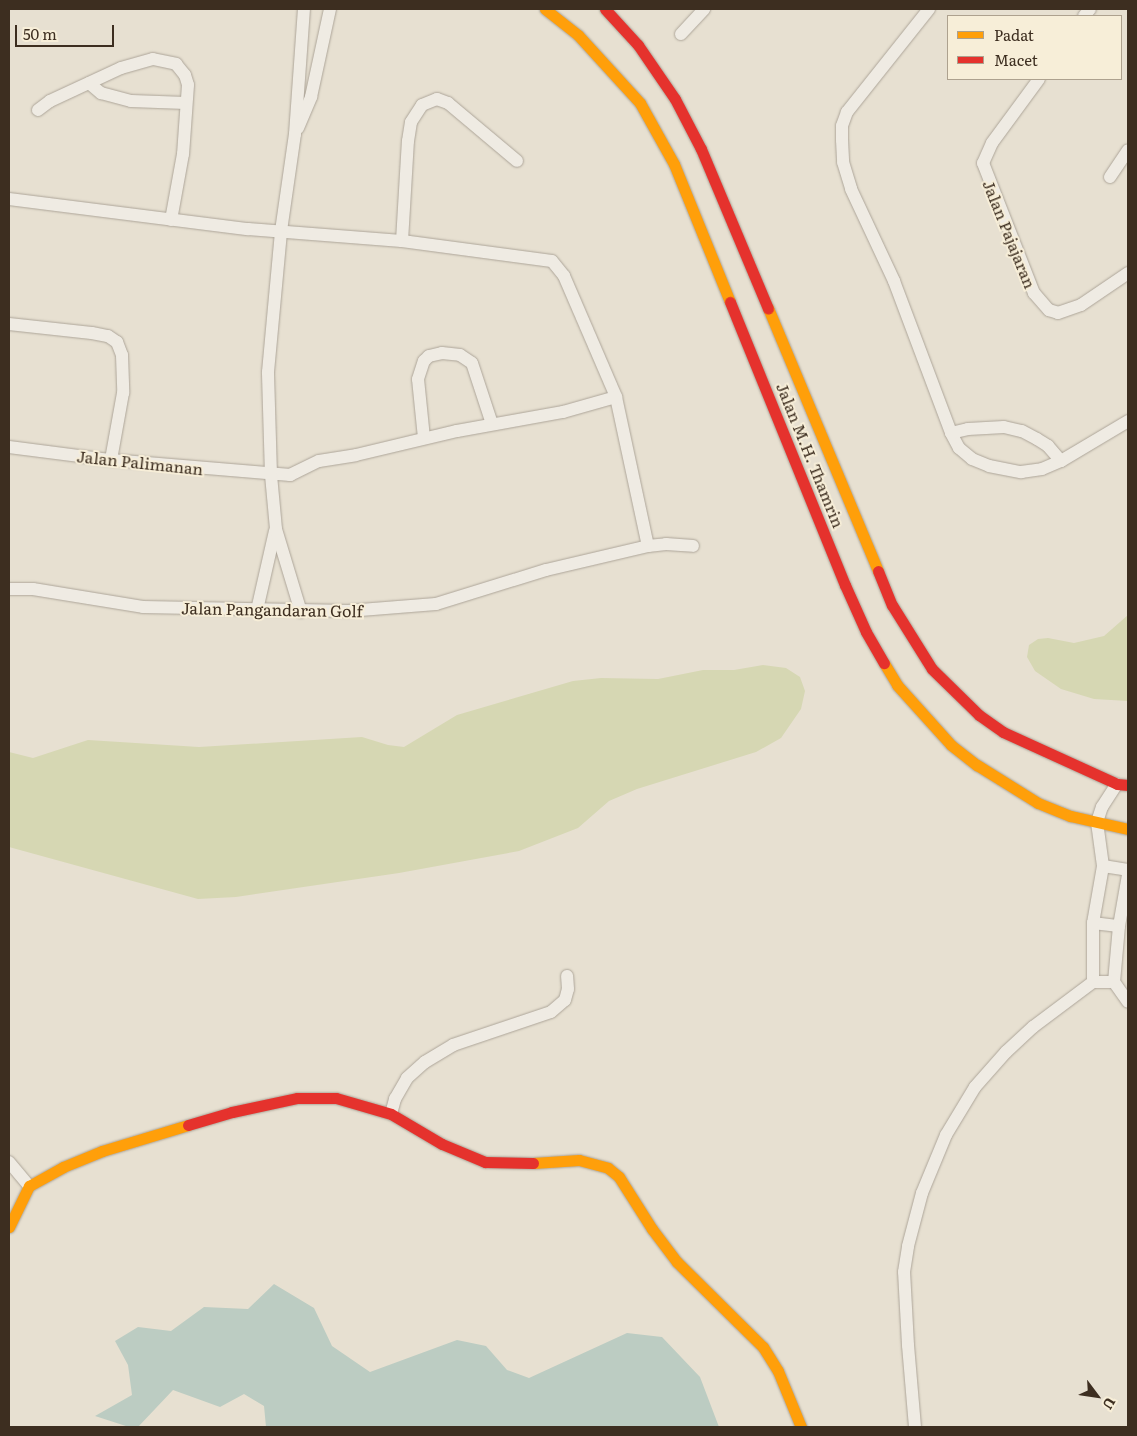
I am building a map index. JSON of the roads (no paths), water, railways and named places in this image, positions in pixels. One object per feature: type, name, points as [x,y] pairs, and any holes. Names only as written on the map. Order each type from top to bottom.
[{"type":"main road","name":"Jalan M.H. Thamrin","points":[[545,9],[578,35],[640,103],[674,164],[845,585],[877,653],[897,685],[951,745],[977,765],[1038,803],[1071,816],[1128,829]]},
{"type":"main road","name":"Jalan M.H. Thamrin","points":[[604,9],[616,19],[649,61],[675,99],[701,149],[850,500],[892,605],[932,669],[979,715],[1003,732],[1123,784]]},
{"type":"main road","points":[[9,1227],[28,1186],[63,1167],[102,1151],[232,1112],[297,1098],[336,1098],[391,1114],[442,1144],[485,1162],[520,1164],[579,1160],[608,1168],[619,1176],[652,1229],[682,1268],[738,1321],[763,1348],[778,1371],[801,1427]]},
{"type":"street","points":[[301,612],[276,528],[271,475],[268,372],[281,231],[295,134],[304,9]]},
{"type":"street","points":[[295,134],[311,96],[330,9]]},
{"type":"street","points":[[680,34],[704,9]]},
{"type":"street","points":[[929,9],[847,112],[842,126],[843,162],[850,188],[897,289],[951,433],[959,448],[972,459],[989,466],[1021,472],[1042,469],[1061,461],[1128,421]]},
{"type":"street","points":[[38,110],[50,101],[121,68],[153,59],[176,64],[185,75],[188,86],[183,154],[171,220]]},
{"type":"street","name":"Jalan Pajajaran","points":[[1038,80],[992,143],[983,163],[1034,293],[1050,310],[1058,312],[1081,305],[1128,273]]},
{"type":"street","points":[[89,83],[100,93],[131,101],[186,103]]},
{"type":"street","points":[[402,241],[408,141],[411,122],[422,105],[437,99],[448,103],[517,161]]},
{"type":"street","points":[[1110,177],[1128,150]]},
{"type":"street","points":[[9,199],[248,229],[402,241],[552,261],[564,276],[616,397],[648,546]]},
{"type":"street","points":[[9,324],[92,333],[108,336],[117,342],[122,355],[122,393],[111,460]]},
{"type":"street","points":[[424,438],[418,379],[424,361],[429,356],[442,353],[460,355],[472,363],[492,424]]},
{"type":"street","name":"Jalan Palimanan","points":[[9,447],[111,460],[271,475],[290,475],[319,461],[356,455],[492,424],[563,412],[616,397]]},
{"type":"street","points":[[951,433],[968,429],[1004,427],[1022,431],[1043,443],[1061,461]]},
{"type":"street","points":[[257,610],[276,528]]},
{"type":"street","name":"Jalan Pangandaran Golf","points":[[9,589],[33,589],[143,607],[301,612],[348,611],[436,604],[546,570],[648,546],[672,544],[693,546]]},
{"type":"street","points":[[1093,982],[1093,923],[1103,866],[1098,822],[1102,807],[1123,784]]},
{"type":"street","points":[[1103,866],[1128,870]]},
{"type":"street","points":[[1128,875],[1118,926],[1114,982],[1128,1002]]},
{"type":"street","points":[[1093,923],[1118,926]]},
{"type":"street","points":[[391,1114],[395,1099],[407,1078],[425,1062],[453,1045],[551,1012],[565,1000],[568,989],[566,976]]},
{"type":"street","points":[[915,1427],[904,1272],[908,1246],[922,1193],[938,1152],[975,1087],[1006,1052],[1033,1027],[1093,982],[1114,982]]},
{"type":"street","points":[[9,1162],[28,1186]]}]
